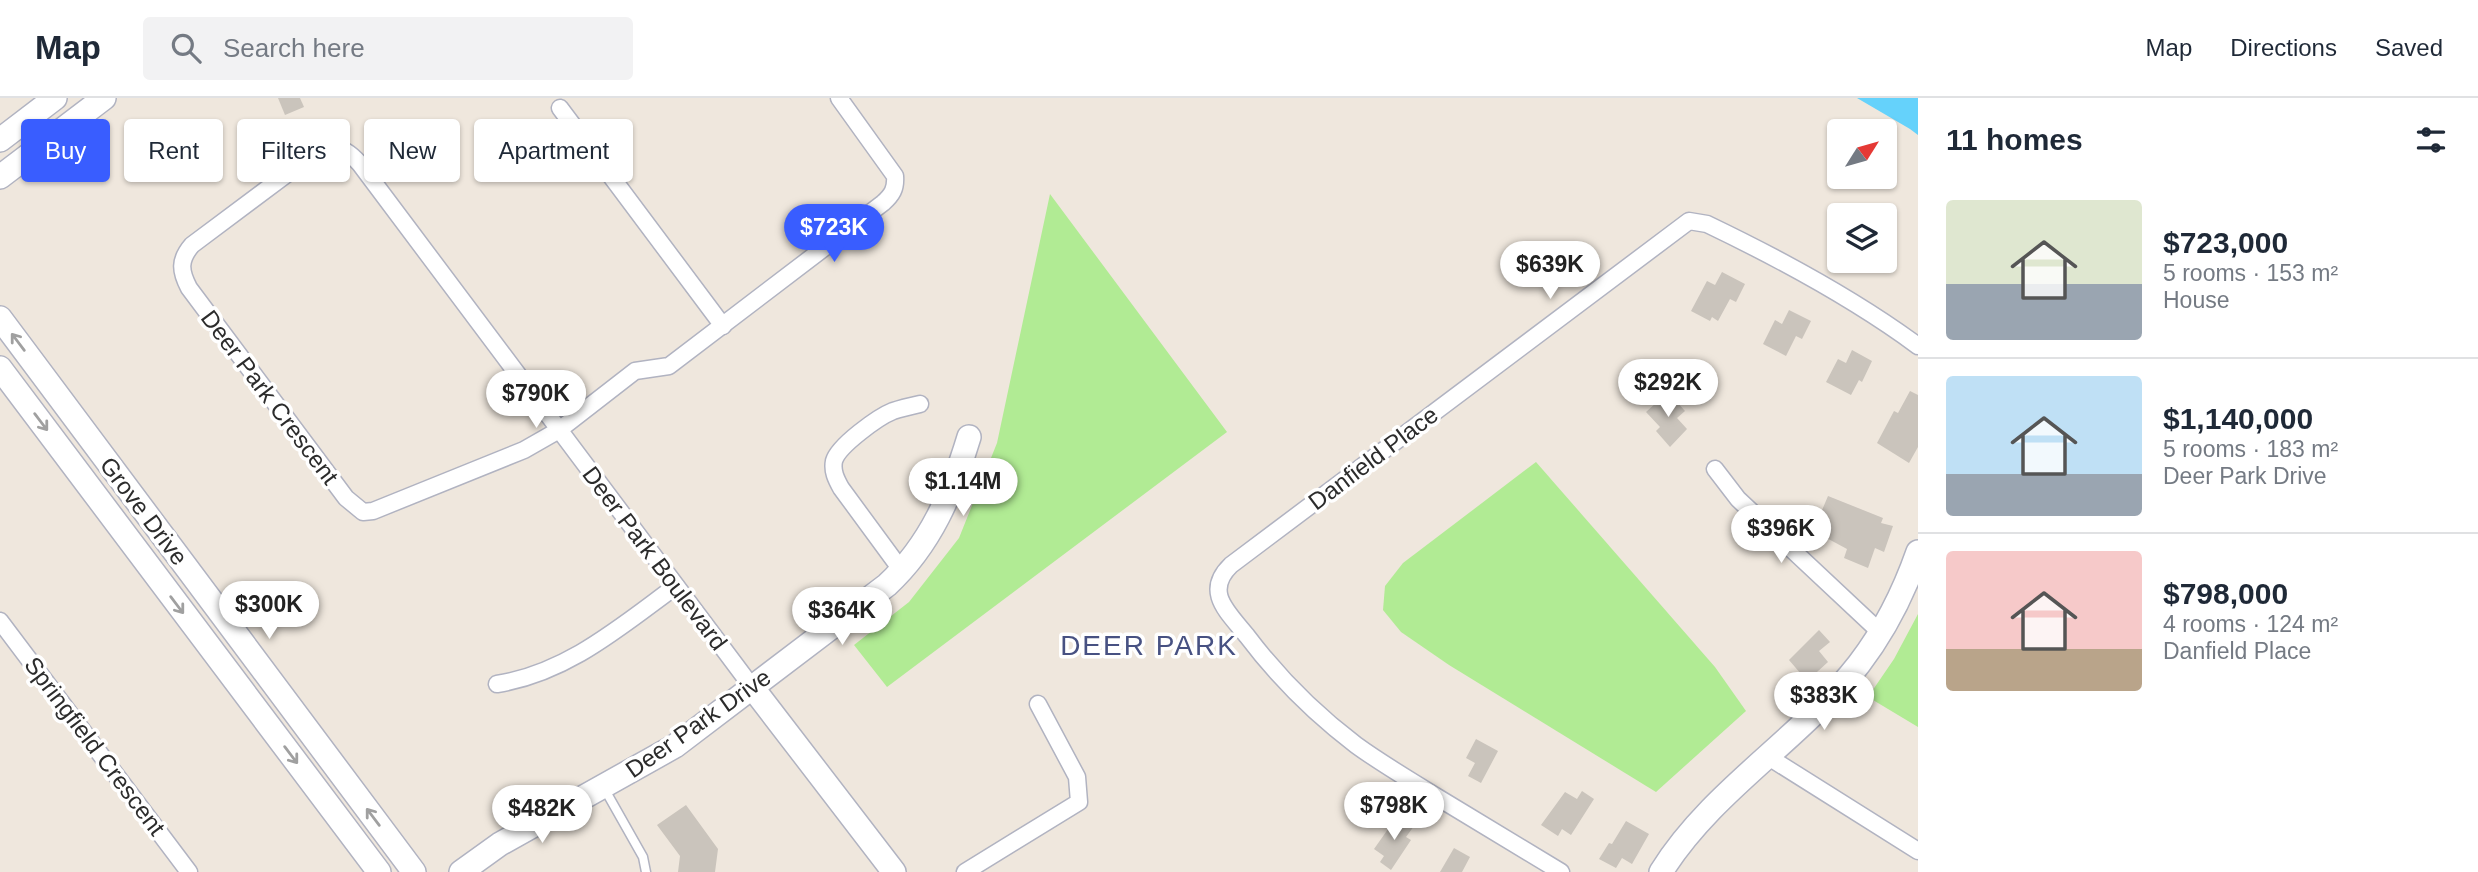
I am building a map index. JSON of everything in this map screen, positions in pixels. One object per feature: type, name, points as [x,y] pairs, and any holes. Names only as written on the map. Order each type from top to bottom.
[{"type":"main road","points":[[0,140],[55,98]]},
{"type":"main road","points":[[0,188],[9,170],[104,98]]},
{"type":"main road","name":"Grove Drive","points":[[0,318],[414,872]]},
{"type":"main road","name":"Grove Drive","points":[[0,368],[379,872]]},
{"type":"main road","name":"Deer Park Drive","points":[[461,872],[500,844],[675,746],[887,585],[922,545],[942,513],[969,437]]},
{"type":"main road","points":[[1661,872],[1696,825],[1845,681],[1881,633],[1903,592],[1918,552]]},
{"type":"main road","name":"Deer Park Boulevard","points":[[752,687],[894,872]]},
{"type":"street","points":[[559,430],[635,371],[669,366],[891,195],[895,176],[839,98]]},
{"type":"street","points":[[560,108],[723,326]]},
{"type":"street","name":"Deer Park Boulevard","points":[[350,153],[752,687]]},
{"type":"street","name":"Deer Park Crescent","points":[[276,182],[192,245],[185,253],[182,273],[189,288],[346,498],[363,512],[385,508],[524,450],[559,430]]},
{"type":"street","name":"Danfield Place","points":[[1561,872],[1371,756],[1321,716],[1273,668],[1226,610],[1217,591],[1221,576],[1231,565],[1689,221],[1714,227],[1840,294],[1871,312],[1918,346]]},
{"type":"street","points":[[902,571],[841,488],[834,466],[835,458],[844,446],[883,417],[920,404]]},
{"type":"street","points":[[1715,469],[1738,499],[1881,633]]},
{"type":"street","points":[[497,684],[536,676],[568,661],[676,586]]},
{"type":"street","name":"Springfield Crescent","points":[[0,621],[189,872]]},
{"type":"street","points":[[965,872],[1079,802],[1077,777],[1038,704]]},
{"type":"street","points":[[1767,756],[1918,851]]},
{"type":"lane","points":[[604,787],[643,858],[646,872]]},
{"type":"green space","points":[[1050,194],[1227,432],[887,687],[854,645],[909,602],[959,538],[997,443]]},
{"type":"green space","points":[[1536,462],[1715,667],[1746,711],[1656,792],[1449,665],[1401,632],[1383,610],[1385,586],[1403,563]]},
{"type":"green space","points":[[1918,614],[1918,727],[1868,697],[1894,659]]},
{"type":"water","points":[[1857,98],[1918,98],[1918,135],[1897,119]]},
{"type":"building","points":[[278,98],[300,98],[304,107],[285,115]]},
{"type":"building","points":[[1722,272],[1745,284],[1736,302],[1730,299],[1718,321],[1712,317],[1710,321],[1691,311],[1707,281],[1715,285]]},
{"type":"building","points":[[1789,310],[1811,321],[1802,339],[1796,336],[1786,356],[1763,344],[1775,320],[1782,324]]},
{"type":"building","points":[[1852,350],[1872,361],[1862,382],[1859,380],[1851,395],[1826,382],[1838,359],[1846,363]]},
{"type":"building","points":[[1910,391],[1918,395],[1918,447],[1909,463],[1877,443],[1894,411],[1898,413]]},
{"type":"building","points":[[1668,392],[1685,411],[1677,418],[1687,429],[1670,447],[1656,431],[1660,427],[1646,412]]},
{"type":"building","points":[[1828,496],[1883,518],[1881,523],[1893,526],[1884,552],[1875,548],[1868,568],[1844,558],[1847,549],[1821,535],[1825,526],[1817,522]]},
{"type":"building","points":[[1819,630],[1830,642],[1819,651],[1828,662],[1807,681],[1789,660]]},
{"type":"building","points":[[1476,739],[1498,751],[1481,783],[1468,776],[1475,763],[1466,758]]},
{"type":"building","points":[[1582,791],[1594,799],[1571,835],[1562,829],[1558,836],[1541,825],[1565,792],[1577,799]]},
{"type":"building","points":[[686,805],[718,849],[715,872],[678,872],[680,856],[657,825]]},
{"type":"building","points":[[1398,815],[1414,826],[1406,837],[1411,840],[1391,870],[1380,862],[1384,856],[1374,849]]},
{"type":"building","points":[[1626,821],[1649,834],[1632,864],[1622,858],[1616,868],[1599,859]]},
{"type":"building","points":[[1454,848],[1470,857],[1462,872],[1440,872]]},
{"type":"district","name":"DEER PARK","points":[[1149,645]]}]
